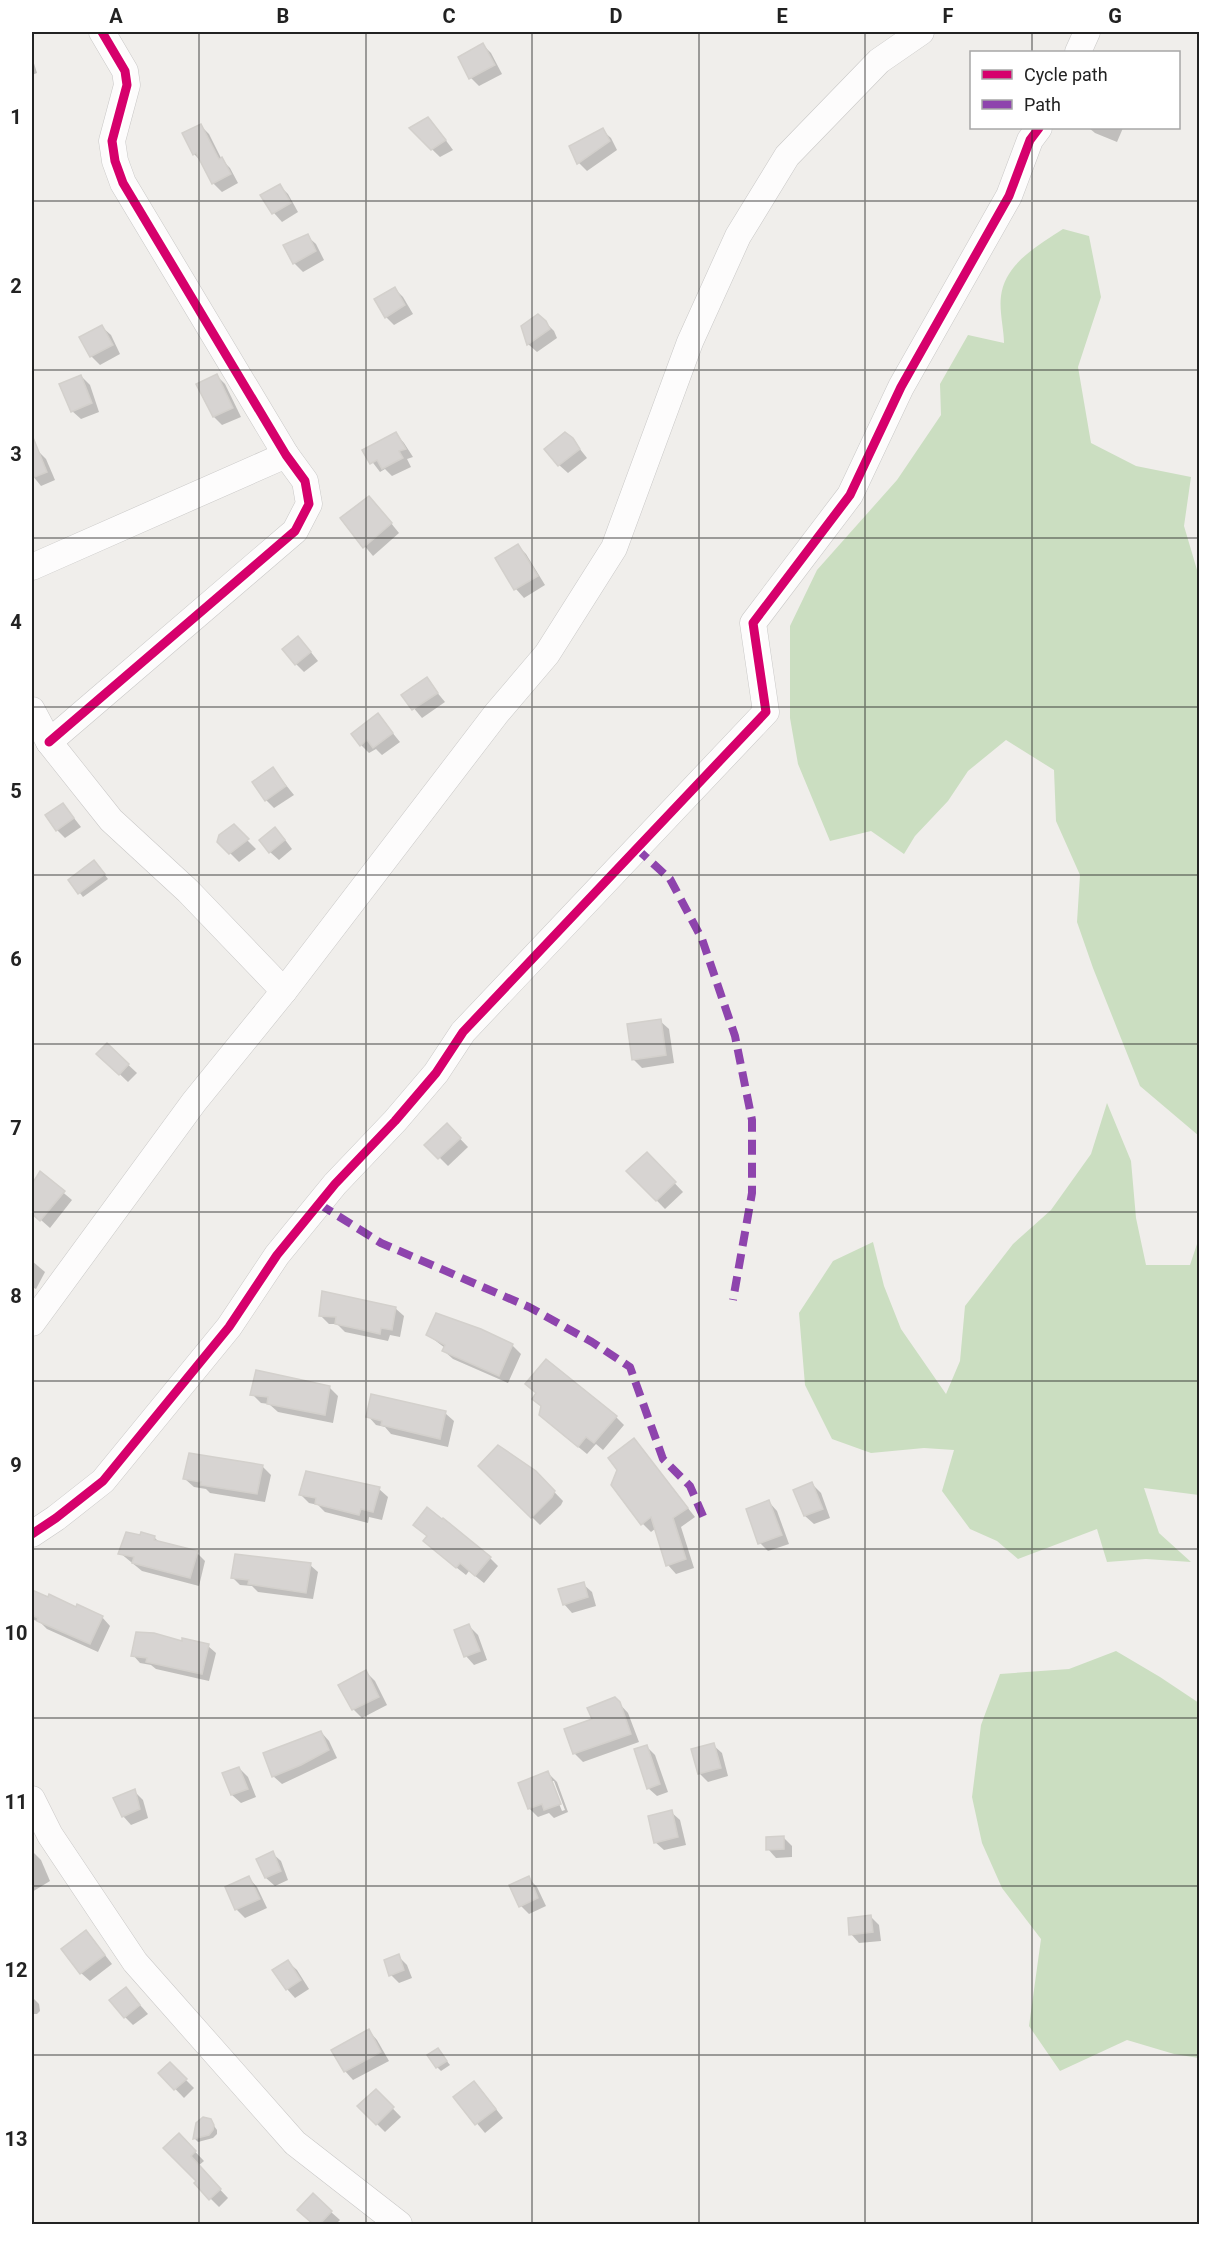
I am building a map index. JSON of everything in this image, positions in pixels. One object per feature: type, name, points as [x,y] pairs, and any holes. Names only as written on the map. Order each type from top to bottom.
[{"type":"street","points":[[49,742],[295,531],[309,504],[305,482],[286,455],[123,183],[115,162],[112,141],[127,85],[122,64],[102,32]]},
{"type":"street","points":[[32,1323],[194,1102],[284,991],[496,714],[548,654],[614,548],[690,342],[738,236],[787,156],[879,61],[921,32]]},
{"type":"street","points":[[1078,51],[1087,32]]},
{"type":"street","points":[[32,1534],[103,1481],[229,1327],[277,1255],[335,1184],[395,1121],[436,1073],[463,1032],[766,712],[753,623],[850,495],[901,387],[1009,196],[1030,140],[1038,129]]},
{"type":"street","points":[[32,567],[286,455]]},
{"type":"street","points":[[32,710],[49,742],[111,820],[188,891],[284,991]]},
{"type":"street","points":[[32,1799],[50,1835],[135,1962],[295,2144],[399,2224]]},
{"type":"green space","points":[[1063,229],[1089,236],[1101,297],[1078,367],[1091,443],[1136,466],[1191,477],[1184,526],[1200,580],[1199,1136],[1140,1086],[1093,968],[1077,922],[1080,875],[1056,821],[1054,770],[1006,740],[968,771],[948,801],[915,836],[904,854],[871,831],[830,841],[798,764],[790,718],[790,626],[817,570],[897,480],[941,415],[940,384],[968,335],[1004,343],[1001,296],[1009,274],[1025,256]]},
{"type":"green space","points":[[1107,1103],[1131,1161],[1136,1218],[1146,1265],[1190,1265],[1199,1238],[1199,1495],[1144,1488],[1159,1533],[1191,1562],[1146,1559],[1107,1562],[1097,1529],[1018,1559],[997,1541],[970,1529],[942,1491],[954,1450],[924,1448],[871,1453],[832,1439],[805,1385],[799,1313],[833,1261],[873,1242],[884,1286],[901,1329],[946,1394],[960,1361],[965,1306],[1013,1244],[1051,1210],[1091,1154]]},
{"type":"green space","points":[[1116,1651],[1199,1703],[1199,2058],[1174,2054],[1127,2040],[1060,2071],[1029,2026],[1041,1939],[1002,1888],[982,1843],[972,1797],[981,1725],[1000,1674],[1069,1669]]},
{"type":"building","points":[[483,43],[495,65],[469,79],[458,57]]},
{"type":"building","points":[[428,117],[446,140],[431,150],[409,128]]},
{"type":"building","points":[[201,124],[219,159],[222,157],[231,174],[212,184],[196,153],[193,155],[182,133]]},
{"type":"building","points":[[603,128],[610,141],[577,164],[569,146]]},
{"type":"building","points":[[280,184],[291,203],[272,214],[260,195]]},
{"type":"building","points":[[308,234],[316,251],[293,264],[283,245]]},
{"type":"building","points":[[395,287],[405,305],[385,318],[374,299]]},
{"type":"building","points":[[538,314],[546,321],[550,329],[527,345],[521,326]]},
{"type":"building","points":[[102,325],[113,345],[90,357],[79,337]]},
{"type":"building","points":[[217,374],[233,408],[213,417],[196,384]]},
{"type":"building","points":[[81,375],[92,403],[71,412],[59,384]]},
{"type":"building","points":[[396,432],[406,449],[399,451],[403,458],[382,469],[377,460],[370,464],[362,450]]},
{"type":"building","points":[[565,432],[573,438],[580,449],[558,466],[544,449]]},
{"type":"building","points":[[32,435],[47,472],[32,478]]},
{"type":"building","points":[[369,496],[392,523],[363,548],[340,518]]},
{"type":"building","points":[[518,544],[538,576],[514,590],[495,558]]},
{"type":"building","points":[[298,636],[311,652],[295,665],[282,649]]},
{"type":"building","points":[[427,677],[438,693],[412,710],[401,695]]},
{"type":"building","points":[[378,713],[393,733],[373,748],[367,740],[360,746],[351,734]]},
{"type":"building","points":[[273,767],[286,786],[265,801],[252,782]]},
{"type":"building","points":[[63,803],[74,818],[56,831],[45,815]]},
{"type":"building","points":[[234,824],[249,839],[229,854],[217,842],[219,835]]},
{"type":"building","points":[[275,827],[285,840],[269,853],[259,840]]},
{"type":"building","points":[[94,860],[105,874],[78,894],[68,880]]},
{"type":"building","points":[[661,1019],[666,1055],[632,1060],[627,1024]]},
{"type":"building","points":[[107,1043],[129,1064],[119,1075],[96,1054]]},
{"type":"building","points":[[447,1123],[461,1138],[438,1159],[424,1145]]},
{"type":"building","points":[[647,1152],[676,1182],[656,1201],[626,1171]]},
{"type":"building","points":[[40,1171],[65,1191],[40,1221],[32,1214],[32,1184]]},
{"type":"building","points":[[322,1291],[396,1307],[392,1330],[381,1328],[380,1334],[335,1324],[336,1317],[319,1316]]},
{"type":"building","points":[[436,1313],[481,1329],[513,1344],[499,1376],[442,1351],[445,1345],[426,1335]]},
{"type":"building","points":[[546,1359],[617,1416],[594,1443],[586,1437],[578,1447],[539,1415],[541,1406],[532,1399],[536,1393],[525,1384]]},
{"type":"building","points":[[256,1370],[330,1386],[325,1415],[267,1404],[268,1397],[250,1395]]},
{"type":"building","points":[[371,1394],[446,1411],[440,1439],[381,1425],[382,1421],[366,1417]]},
{"type":"building","points":[[634,1438],[688,1508],[673,1518],[686,1559],[666,1566],[651,1517],[641,1525],[611,1485],[617,1470],[608,1458]]},
{"type":"building","points":[[498,1445],[536,1471],[555,1491],[531,1518],[478,1466]]},
{"type":"building","points":[[189,1453],[263,1465],[257,1494],[200,1485],[201,1482],[183,1479]]},
{"type":"building","points":[[306,1471],[380,1487],[373,1512],[361,1509],[359,1515],[315,1504],[316,1498],[299,1495]]},
{"type":"building","points":[[812,1482],[823,1509],[804,1516],[793,1490]]},
{"type":"building","points":[[769,1500],[782,1535],[758,1544],[746,1509]]},
{"type":"building","points":[[427,1507],[491,1557],[475,1576],[460,1563],[456,1568],[423,1541],[427,1536],[413,1525]]},
{"type":"building","points":[[126,1532],[140,1535],[141,1532],[155,1536],[154,1540],[198,1551],[190,1578],[132,1563],[134,1557],[118,1554]]},
{"type":"building","points":[[235,1554],[311,1563],[306,1593],[248,1584],[249,1580],[231,1578]]},
{"type":"building","points":[[584,1582],[588,1597],[563,1605],[558,1589]]},
{"type":"building","points":[[32,1590],[48,1597],[49,1594],[76,1607],[77,1604],[103,1616],[90,1644],[37,1621],[38,1618],[32,1615]]},
{"type":"building","points":[[469,1624],[480,1651],[464,1657],[454,1630]]},
{"type":"building","points":[[136,1632],[154,1633],[182,1641],[182,1638],[209,1644],[202,1674],[146,1662],[147,1658],[131,1656]]},
{"type":"building","points":[[366,1670],[379,1697],[352,1710],[338,1685]]},
{"type":"building","points":[[615,1697],[620,1702],[631,1734],[573,1754],[564,1729],[592,1719],[587,1708]]},
{"type":"building","points":[[321,1731],[329,1750],[272,1777],[263,1753]]},
{"type":"building","points":[[714,1743],[721,1768],[698,1774],[691,1749]]},
{"type":"building","points":[[647,1745],[660,1784],[647,1789],[634,1749]]},
{"type":"building","points":[[239,1767],[248,1789],[231,1795],[222,1773]]},
{"type":"building","points":[[548,1771],[561,1804],[544,1810],[542,1804],[528,1809],[518,1783]]},
{"type":"building","points":[[135,1789],[140,1809],[122,1817],[113,1798]]},
{"type":"building","points":[[672,1810],[678,1837],[654,1843],[648,1816]]},
{"type":"building","points":[[784,1836],[784,1849],[766,1850],[766,1837]]},
{"type":"building","points":[[273,1851],[281,1871],[265,1878],[256,1859]]},
{"type":"building","points":[[249,1876],[260,1899],[235,1910],[225,1887]]},
{"type":"building","points":[[529,1876],[538,1898],[519,1907],[509,1885]]},
{"type":"building","points":[[871,1915],[873,1932],[849,1935],[848,1918]]},
{"type":"building","points":[[86,1930],[105,1955],[80,1974],[61,1949]]},
{"type":"building","points":[[399,1954],[404,1970],[389,1976],[384,1960]]},
{"type":"building","points":[[288,1960],[301,1980],[286,1990],[272,1970]]},
{"type":"building","points":[[126,1987],[140,2005],[124,2018],[109,2000]]},
{"type":"building","points":[[369,2029],[381,2052],[344,2072],[331,2050]]},
{"type":"building","points":[[438,2048],[447,2061],[436,2068],[427,2055]]},
{"type":"building","points":[[170,2062],[187,2079],[174,2090],[158,2073]]},
{"type":"building","points":[[474,2081],[496,2109],[475,2125],[453,2097]]},
{"type":"building","points":[[376,2089],[394,2107],[376,2125],[357,2106]]},
{"type":"building","points":[[203,2117],[211,2119],[214,2125],[213,2130],[209,2135],[193,2139],[196,2123]]},
{"type":"building","points":[[179,2133],[196,2151],[191,2156],[221,2189],[209,2200],[194,2183],[196,2181],[163,2148]]},
{"type":"building","points":[[313,2193],[332,2211],[320,2224],[313,2224],[297,2210]]},
{"type":"marked path","points":[[636,848],[670,879],[702,939],[735,1036],[752,1120],[752,1193],[733,1300]]},
{"type":"marked path","points":[[319,1204],[381,1243],[529,1307],[592,1342],[630,1367],[663,1459],[690,1486],[706,1523]]},
{"type":"cycle path","points":[[49,742],[295,531],[309,504],[305,481],[286,455],[123,183],[115,161],[112,141],[127,85],[125,71],[102,32]]},
{"type":"cycle path","points":[[32,1534],[103,1481],[229,1327],[277,1255],[335,1184],[395,1121],[436,1073],[463,1032],[766,712],[753,623],[850,495],[901,387],[1009,196],[1030,140],[1038,129]]}]
